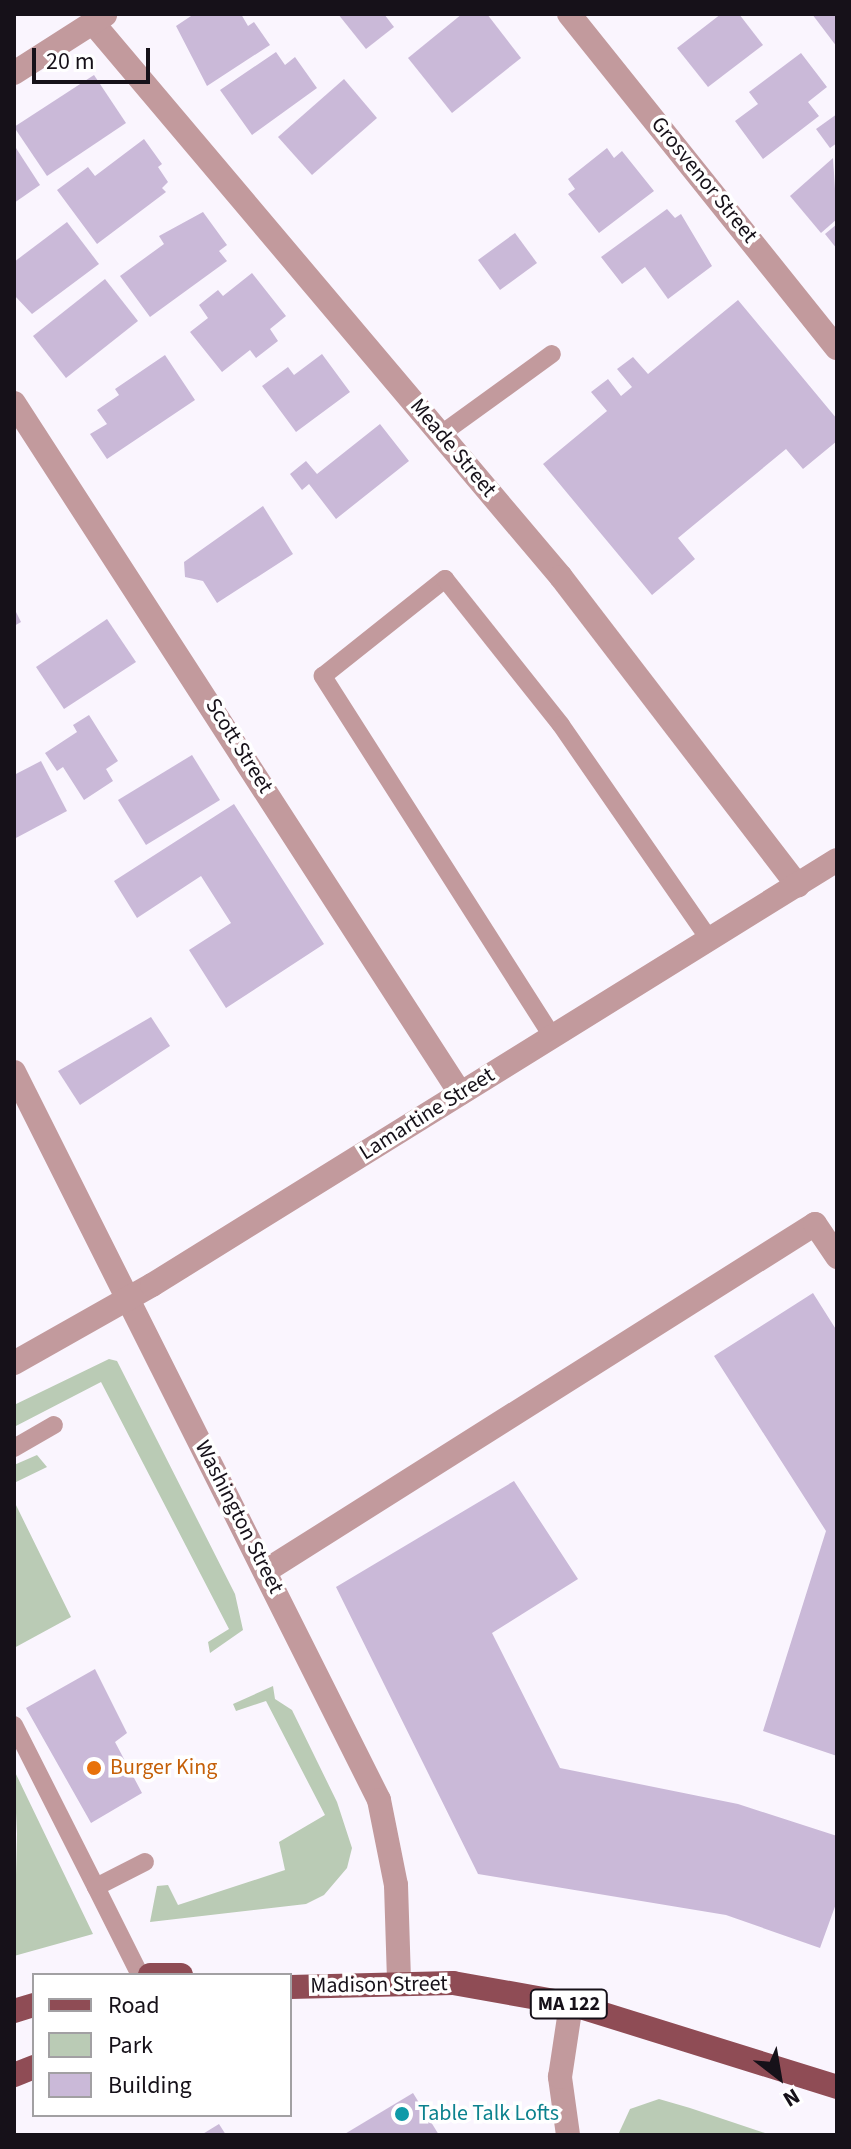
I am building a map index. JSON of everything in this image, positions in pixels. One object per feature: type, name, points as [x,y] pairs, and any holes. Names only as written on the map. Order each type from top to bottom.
[{"type":"main road","name":"Madison Street","points":[[292,1987],[399,1981],[453,1983],[571,2004],[837,2087]]},
{"type":"street","name":"Grosvenor Street","points":[[569,14],[837,348]]},
{"type":"street","points":[[14,73],[100,18]]},
{"type":"street","name":"Meade Street","points":[[100,18],[440,435],[561,577],[798,886]]},
{"type":"street","name":"Scott Street","points":[[14,403],[460,1093]]},
{"type":"street","name":"Lamartine Street","points":[[14,1363],[127,1300],[837,860]]},
{"type":"street","name":"Washington Street","points":[[14,1072],[127,1300],[267,1570],[379,1800],[396,1885],[399,1981]]},
{"type":"street","points":[[267,1570],[815,1224],[837,1257]]},
{"type":"street","points":[[568,2135],[560,2077],[571,2004]]},
{"type":"lane","points":[[440,435],[552,354]]},
{"type":"lane","points":[[552,1036],[323,676],[445,579],[561,725],[709,939]]},
{"type":"lane","points":[[14,1448],[54,1425]]},
{"type":"lane","points":[[14,1725],[139,1973]]},
{"type":"lane","points":[[96,1887],[145,1862]]},
{"type":"green space","points":[[109,1359],[117,1361],[235,1594],[243,1630],[210,1653],[208,1642],[229,1629],[101,1382],[14,1427],[14,1405]]},
{"type":"green space","points":[[37,1455],[47,1467],[14,1483],[14,1465]]},
{"type":"green space","points":[[14,1501],[71,1617],[14,1648],[15,1589]]},
{"type":"green space","points":[[273,1686],[275,1699],[292,1710],[337,1802],[352,1848],[347,1868],[324,1895],[306,1904],[150,1922],[157,1886],[168,1885],[178,1905],[285,1870],[279,1842],[325,1815],[266,1701],[236,1711],[233,1704]]},
{"type":"green space","points":[[14,1770],[93,1934],[14,1956],[17,1834]]},
{"type":"green space","points":[[659,2099],[771,2135],[618,2135],[630,2109]]},
{"type":"building","points":[[194,14],[241,14],[248,26],[254,22],[270,45],[207,86],[176,26]]},
{"type":"building","points":[[338,14],[384,14],[394,27],[366,49]]},
{"type":"building","points":[[462,14],[487,14],[521,58],[452,113],[408,58]]},
{"type":"building","points":[[721,14],[739,14],[763,45],[708,87],[677,48]]},
{"type":"building","points":[[812,14],[837,14],[837,47]]},
{"type":"building","points":[[276,52],[285,65],[295,57],[317,88],[252,135],[220,90]]},
{"type":"building","points":[[801,53],[827,87],[808,102],[819,116],[763,159],[735,121],[758,104],[749,92]]},
{"type":"building","points":[[94,75],[126,123],[47,176],[14,127]]},
{"type":"building","points":[[344,79],[377,118],[312,175],[278,137]]},
{"type":"building","points":[[837,114],[837,143],[830,148],[816,129]]},
{"type":"building","points":[[144,139],[162,164],[158,167],[168,182],[162,188],[166,192],[97,244],[57,190],[88,167],[95,176]]},
{"type":"building","points":[[14,145],[40,185],[14,203]]},
{"type":"building","points":[[607,148],[614,158],[622,151],[654,191],[599,233],[568,194],[575,189],[568,179]]},
{"type":"building","points":[[833,158],[837,219],[821,233],[790,196]]},
{"type":"building","points":[[667,209],[675,218],[681,214],[712,266],[668,299],[645,267],[622,284],[601,257]]},
{"type":"building","points":[[203,212],[227,245],[219,251],[227,261],[150,317],[120,276],[164,244],[159,236]]},
{"type":"building","points":[[67,222],[99,264],[32,314],[14,295],[14,262]]},
{"type":"building","points":[[837,224],[837,249],[825,234]]},
{"type":"building","points":[[515,233],[537,263],[500,290],[478,260]]},
{"type":"building","points":[[252,273],[286,316],[270,329],[278,341],[256,358],[250,350],[222,372],[190,332],[208,318],[199,305],[218,290],[223,296]]},
{"type":"building","points":[[105,279],[138,321],[66,378],[33,336]]},
{"type":"building","points":[[738,300],[837,419],[837,441],[803,469],[786,449],[678,538],[695,559],[652,595],[543,464],[607,411],[591,392],[608,379],[621,396],[632,387],[617,369],[633,357],[648,374]]},
{"type":"building","points":[[322,354],[350,392],[296,432],[262,386],[288,367],[294,375]]},
{"type":"building","points":[[165,355],[195,400],[107,459],[90,434],[107,424],[97,410],[119,395],[115,389]]},
{"type":"building","points":[[380,424],[409,461],[336,519],[309,484],[302,490],[290,474],[306,461],[317,474]]},
{"type":"building","points":[[263,506],[293,554],[217,603],[203,581],[185,577],[184,562]]},
{"type":"building","points":[[14,608],[21,622],[14,626]]},
{"type":"building","points":[[107,619],[136,662],[64,709],[36,667]]},
{"type":"building","points":[[89,715],[118,761],[106,769],[113,781],[84,800],[63,767],[57,771],[45,753],[77,732],[73,725]]},
{"type":"building","points":[[192,755],[220,800],[146,845],[118,800]]},
{"type":"building","points":[[41,761],[67,811],[14,839],[14,775]]},
{"type":"building","points":[[234,804],[324,944],[226,1008],[189,950],[231,923],[201,876],[137,918],[114,881]]},
{"type":"building","points":[[151,1017],[170,1046],[80,1105],[58,1071]]},
{"type":"building","points":[[813,1293],[837,1331],[837,1756],[763,1731],[826,1531],[714,1356]]},
{"type":"building","points":[[514,1481],[578,1579],[492,1633],[560,1768],[738,1804],[837,1836],[837,1901],[820,1948],[726,1915],[478,1874],[336,1587]]},
{"type":"building","name":"Burger King","points":[[95,1669],[127,1733],[115,1742],[142,1793],[91,1823],[26,1708]]},
{"type":"building","name":"Table Talk Lofts","points":[[413,2093],[439,2135],[343,2135]]},
{"type":"building","points":[[219,2124],[226,2135],[201,2135]]},
{"type":"place","name":"Burger King","points":[[94,1768]]},
{"type":"place","name":"Table Talk Lofts","points":[[402,2114]]}]
